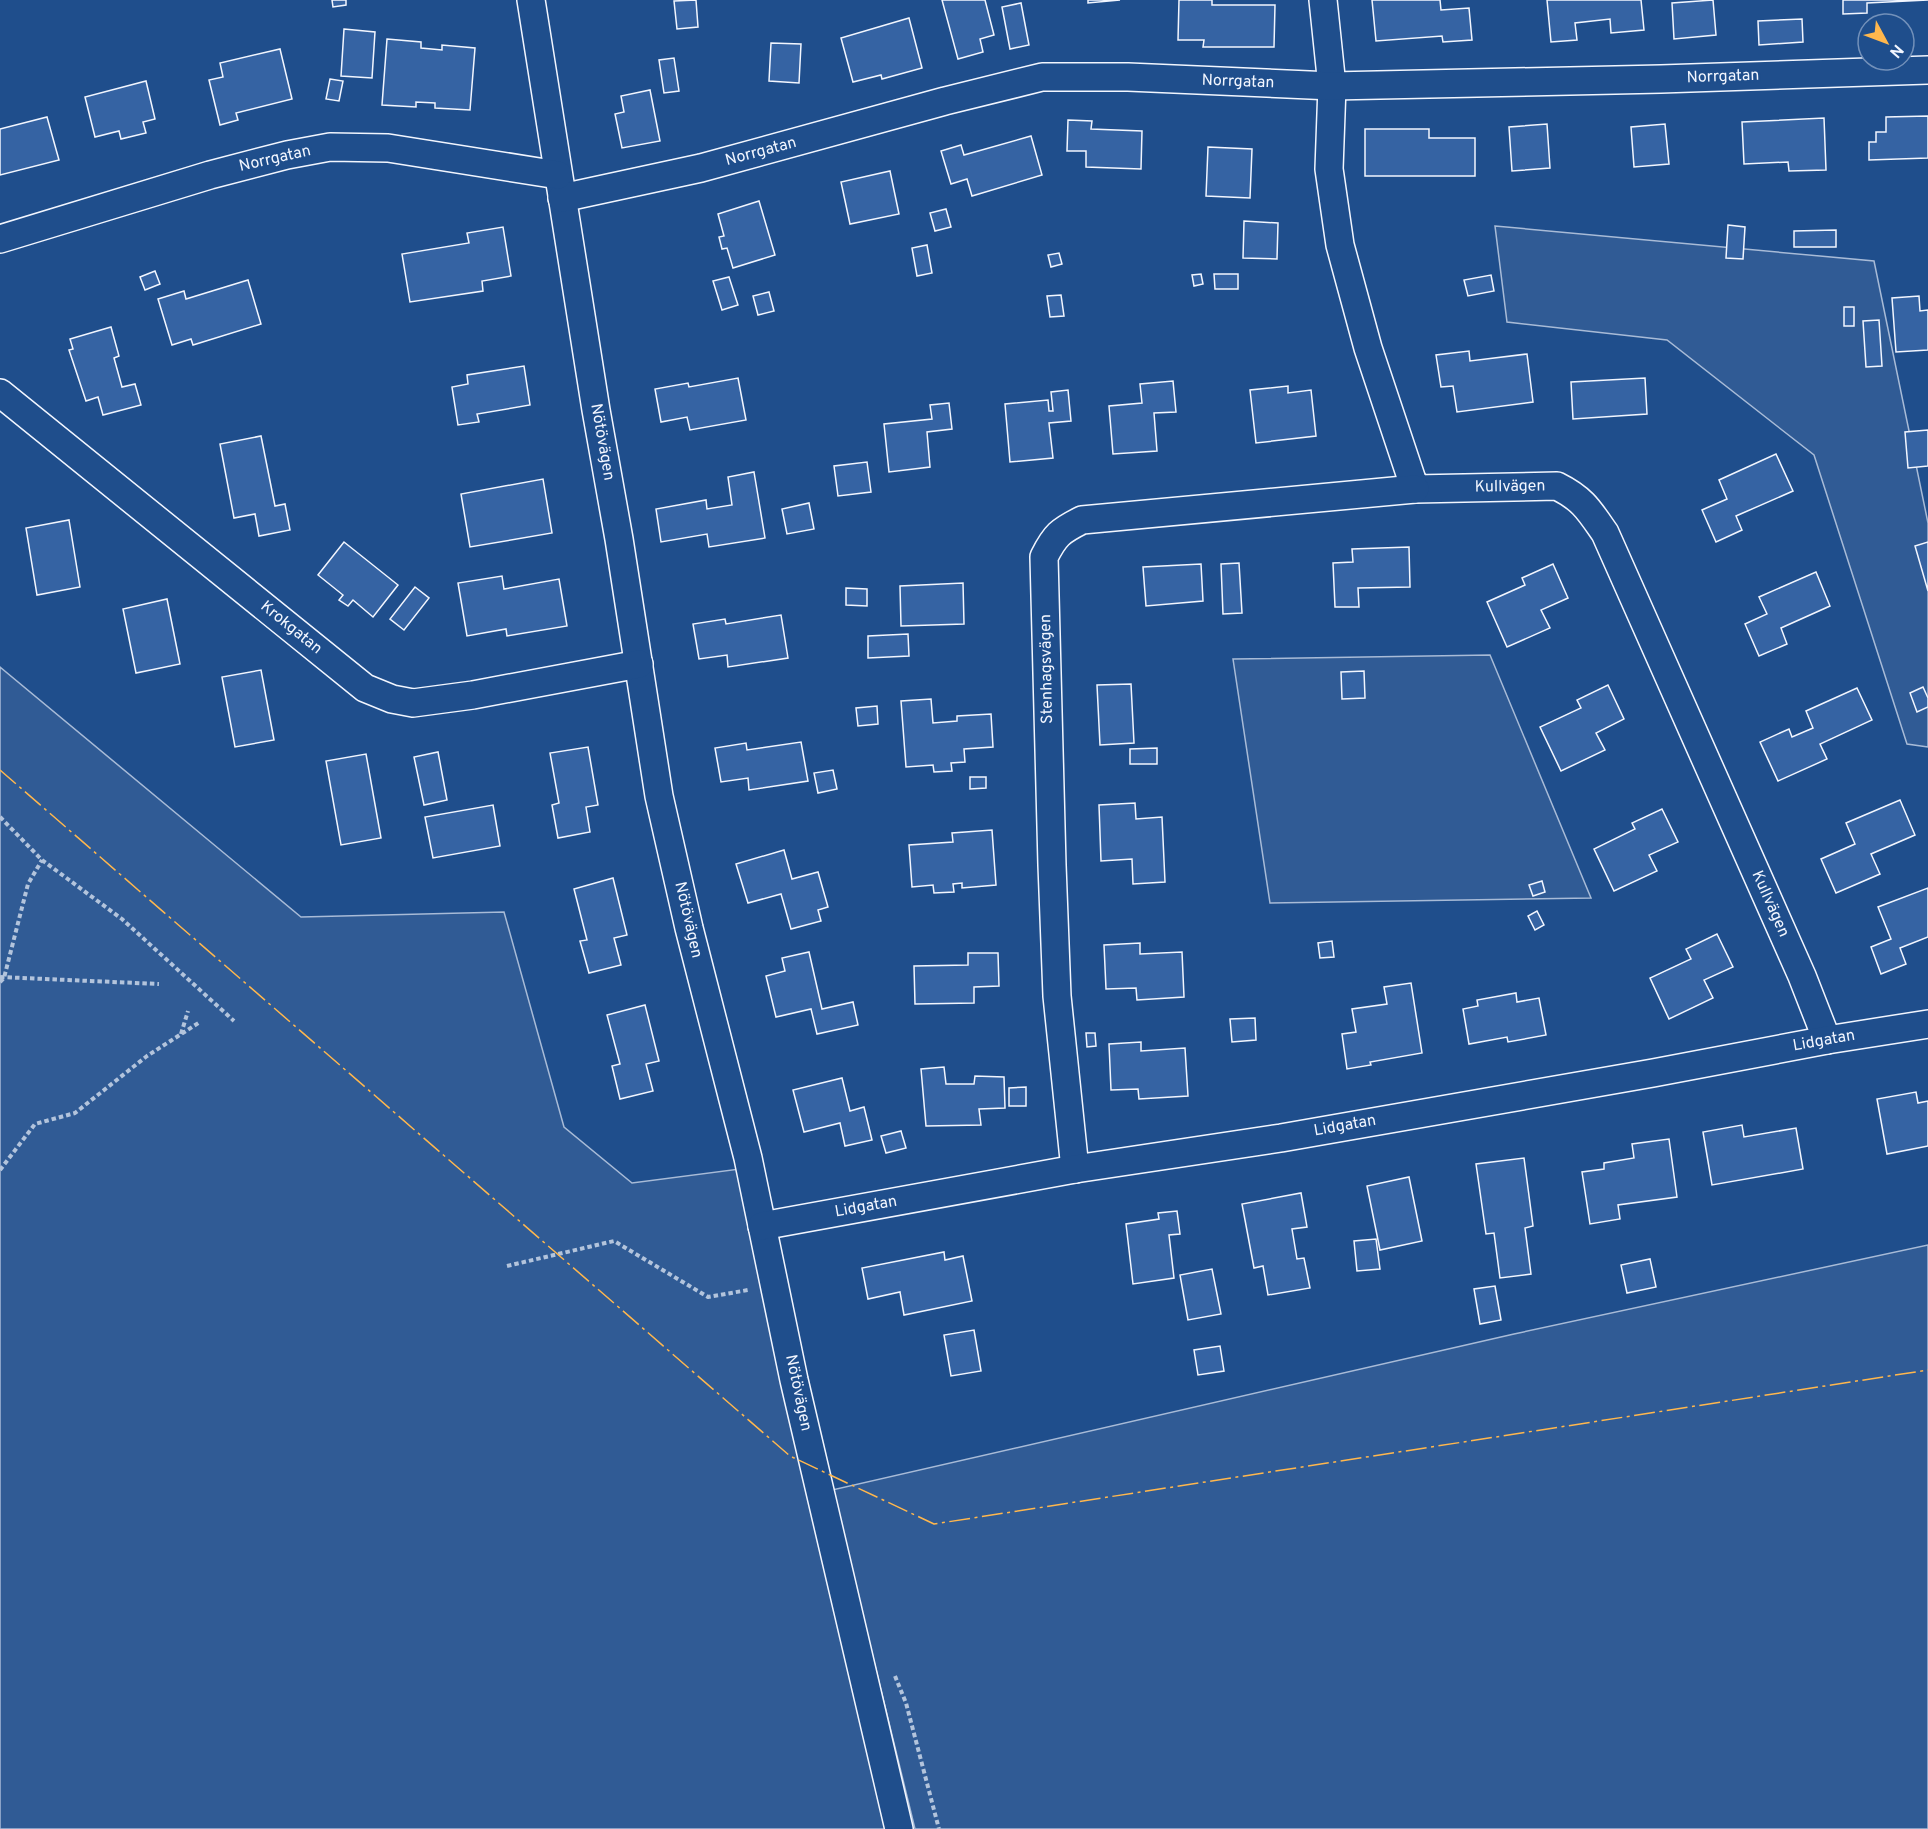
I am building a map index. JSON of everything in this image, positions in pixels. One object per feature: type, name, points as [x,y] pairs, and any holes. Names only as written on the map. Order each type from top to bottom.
[{"type":"street","name":"Nötövägen","points":[[531,0],[659,796],[692,939],[748,1158],[826,1524],[899,1829]]},
{"type":"street","points":[[1323,0],[1332,86],[1329,169],[1340,245],[1368,348],[1415,489]]},
{"type":"street","name":"Norrgatan","points":[[0,239],[210,175],[330,147],[388,148],[560,187],[701,168],[945,101],[1042,77],[1332,86],[1661,79],[1928,70]]},
{"type":"street","name":"Krokgatan","points":[[0,393],[365,688],[392,699],[413,703],[473,695],[639,664]]},
{"type":"street","name":"Kullvägen","points":[[1415,489],[1557,486],[1577,496],[1592,514],[1605,533],[1802,976],[1827,1040]]},
{"type":"street","name":"Stenhagsvägen","points":[[1075,1169],[1057,996],[1044,557],[1048,548],[1053,539],[1065,529],[1082,520],[1415,489]]},
{"type":"street","name":"Lidgatan","points":[[762,1226],[1075,1169],[1281,1138],[1928,1024]]},
{"type":"path","points":[[0,817],[42,861],[122,919],[234,1021]]},
{"type":"path","points":[[0,982],[28,884],[42,861]]},
{"type":"path","points":[[1,976],[159,984]]},
{"type":"path","points":[[181,1034],[188,1011]]},
{"type":"path","points":[[0,1170],[35,1124],[75,1113],[147,1056],[200,1022]]},
{"type":"path","points":[[507,1266],[614,1241],[708,1297],[775,1286]]},
{"type":"shaded area","points":[[1495,226],[1874,261],[1928,523],[1928,747],[1907,744],[1814,455],[1667,340],[1507,322]]},
{"type":"shaded area","points":[[1490,655],[1591,898],[1270,903],[1233,659]]},
{"type":"shaded area","points":[[0,667],[301,917],[504,912],[564,1127],[632,1183],[755,1167],[890,1829],[0,1829]]},
{"type":"shaded area","points":[[1928,1245],[1928,1829],[915,1829],[832,1490],[1514,1334]]},
{"type":"building","points":[[332,0],[346,0],[346,5],[333,7]]},
{"type":"building","points":[[696,0],[698,27],[677,29],[674,1]]},
{"type":"building","points":[[942,0],[985,0],[994,35],[980,39],[983,52],[958,59]]},
{"type":"building","points":[[1088,0],[1120,0],[1088,3]]},
{"type":"building","points":[[1179,0],[1212,0],[1212,5],[1275,5],[1274,47],[1203,47],[1204,40],[1178,40]]},
{"type":"building","points":[[1372,0],[1440,0],[1441,10],[1469,8],[1472,40],[1443,42],[1442,36],[1376,41]]},
{"type":"building","points":[[1547,0],[1641,0],[1644,30],[1611,33],[1610,19],[1575,23],[1577,40],[1551,42]]},
{"type":"building","points":[[1713,0],[1716,35],[1674,39],[1672,3]]},
{"type":"building","points":[[1843,0],[1928,0],[1867,3],[1867,12],[1843,14]]},
{"type":"building","points":[[1021,3],[1029,45],[1010,49],[1002,7]]},
{"type":"building","points":[[909,18],[922,68],[882,79],[881,75],[853,82],[841,38]]},
{"type":"building","points":[[1802,19],[1803,42],[1759,45],[1758,21]]},
{"type":"building","points":[[344,29],[375,32],[372,78],[341,76]]},
{"type":"building","points":[[387,39],[421,42],[421,48],[442,50],[442,45],[475,48],[470,110],[435,108],[435,103],[416,102],[416,107],[382,105]]},
{"type":"building","points":[[771,43],[801,44],[799,83],[769,81]]},
{"type":"building","points":[[280,49],[292,99],[236,113],[238,120],[220,125],[209,80],[223,77],[220,63]]},
{"type":"building","points":[[674,58],[679,91],[664,93],[659,60]]},
{"type":"building","points":[[330,79],[343,81],[339,101],[326,99]]},
{"type":"building","points":[[146,81],[155,119],[143,122],[146,133],[121,139],[119,131],[95,137],[85,97]]},
{"type":"building","points":[[650,90],[660,141],[622,148],[615,114],[624,112],[621,96]]},
{"type":"building","points":[[1928,116],[1928,158],[1869,160],[1869,142],[1876,142],[1876,132],[1886,132],[1886,117]]},
{"type":"building","points":[[47,117],[59,160],[0,175],[0,129]]},
{"type":"building","points":[[1824,118],[1826,170],[1789,171],[1788,162],[1744,164],[1742,122]]},
{"type":"building","points":[[1068,120],[1092,121],[1091,129],[1142,131],[1141,169],[1086,167],[1086,151],[1067,151]]},
{"type":"building","points":[[1547,124],[1550,168],[1512,171],[1509,127]]},
{"type":"building","points":[[1665,124],[1669,164],[1634,167],[1631,127]]},
{"type":"building","points":[[1365,129],[1429,129],[1429,138],[1475,138],[1475,176],[1365,176]]},
{"type":"building","points":[[1031,136],[1042,175],[972,196],[967,179],[951,184],[941,151],[961,145],[964,155]]},
{"type":"building","points":[[1208,147],[1252,149],[1250,198],[1206,196]]},
{"type":"building","points":[[890,171],[899,214],[850,224],[841,182]]},
{"type":"building","points":[[759,201],[775,255],[733,268],[727,248],[722,249],[719,237],[724,236],[718,214]]},
{"type":"building","points":[[946,209],[951,227],[935,231],[930,213]]},
{"type":"building","points":[[1244,221],[1278,223],[1277,259],[1243,258]]},
{"type":"building","points":[[1728,225],[1745,227],[1743,259],[1726,258]]},
{"type":"building","points":[[503,227],[511,276],[482,281],[483,291],[410,302],[402,254],[469,243],[467,233]]},
{"type":"building","points":[[1836,230],[1836,247],[1794,247],[1794,231]]},
{"type":"building","points":[[927,245],[932,273],[917,276],[912,248]]},
{"type":"building","points":[[1059,253],[1062,264],[1051,267],[1048,255]]},
{"type":"building","points":[[155,271],[160,284],[145,290],[140,277]]},
{"type":"building","points":[[1201,274],[1203,284],[1194,286],[1192,275]]},
{"type":"building","points":[[1214,274],[1238,274],[1238,289],[1215,289]]},
{"type":"building","points":[[1491,275],[1494,291],[1468,296],[1464,280]]},
{"type":"building","points":[[729,277],[738,305],[722,310],[713,281]]},
{"type":"building","points":[[248,280],[261,324],[193,345],[191,339],[172,345],[158,299],[184,291],[186,299]]},
{"type":"building","points":[[769,292],[774,311],[758,315],[753,296]]},
{"type":"building","points":[[1061,295],[1064,316],[1050,317],[1047,296]]},
{"type":"building","points":[[1919,296],[1920,311],[1928,310],[1928,350],[1896,352],[1892,298]]},
{"type":"building","points":[[1844,307],[1854,307],[1854,326],[1844,326]]},
{"type":"building","points":[[1879,320],[1882,366],[1866,367],[1863,321]]},
{"type":"building","points":[[111,327],[119,356],[114,358],[122,387],[135,384],[141,405],[103,415],[98,397],[86,401],[69,350],[73,349],[70,339]]},
{"type":"building","points":[[1469,351],[1470,361],[1527,354],[1533,402],[1457,412],[1453,386],[1441,387],[1436,355]]},
{"type":"building","points":[[524,366],[530,405],[477,414],[479,422],[458,425],[452,387],[468,384],[467,375]]},
{"type":"building","points":[[738,378],[746,420],[690,430],[687,417],[661,422],[655,389],[688,383],[689,387]]},
{"type":"building","points":[[1645,378],[1647,414],[1573,419],[1571,382]]},
{"type":"building","points":[[1173,381],[1176,412],[1154,413],[1157,451],[1113,454],[1109,406],[1142,403],[1140,384]]},
{"type":"building","points":[[1288,386],[1288,393],[1311,390],[1316,436],[1256,443],[1250,390]]},
{"type":"building","points":[[1068,390],[1071,421],[1049,423],[1053,458],[1010,462],[1005,404],[1048,400],[1049,411],[1053,411],[1051,392]]},
{"type":"building","points":[[949,403],[952,429],[927,432],[930,467],[889,472],[884,424],[932,419],[930,405]]},
{"type":"building","points":[[1928,430],[1928,466],[1908,468],[1905,432]]},
{"type":"building","points":[[261,436],[275,506],[285,504],[290,530],[259,536],[255,514],[234,518],[220,444]]},
{"type":"building","points":[[1776,454],[1793,491],[1736,516],[1742,530],[1716,542],[1702,510],[1727,499],[1719,480]]},
{"type":"building","points":[[867,462],[871,492],[838,496],[834,466]]},
{"type":"building","points":[[754,472],[765,538],[709,547],[707,534],[661,542],[656,509],[706,500],[707,509],[732,505],[728,477]]},
{"type":"building","points":[[543,479],[552,533],[470,547],[461,494]]},
{"type":"building","points":[[809,503],[814,529],[787,534],[782,509]]},
{"type":"building","points":[[69,520],[80,587],[37,595],[26,528]]},
{"type":"building","points":[[344,542],[398,585],[373,617],[353,600],[348,606],[339,600],[343,595],[318,575]]},
{"type":"building","points":[[1928,542],[1928,591],[1915,546]]},
{"type":"building","points":[[1409,547],[1410,587],[1358,588],[1359,607],[1335,607],[1333,563],[1353,562],[1352,549]]},
{"type":"building","points":[[1239,563],[1242,613],[1223,614],[1221,564]]},
{"type":"building","points":[[1201,564],[1203,601],[1146,606],[1143,567]]},
{"type":"building","points":[[1553,564],[1568,598],[1541,610],[1550,628],[1507,647],[1487,602],[1525,585],[1522,578]]},
{"type":"building","points":[[1816,572],[1830,606],[1781,628],[1787,644],[1759,656],[1745,624],[1767,614],[1759,597]]},
{"type":"building","points":[[502,576],[504,589],[559,579],[567,626],[507,636],[506,629],[467,636],[458,583]]},
{"type":"building","points":[[963,583],[964,624],[901,626],[900,586]]},
{"type":"building","points":[[415,587],[429,598],[404,630],[390,619]]},
{"type":"building","points":[[846,588],[867,589],[867,606],[846,605]]},
{"type":"building","points":[[167,599],[180,664],[136,673],[123,609]]},
{"type":"building","points":[[781,615],[788,658],[728,667],[727,655],[699,659],[693,624],[725,619],[726,624]]},
{"type":"building","points":[[908,634],[909,656],[868,658],[868,636]]},
{"type":"building","points":[[261,670],[274,740],[235,747],[222,677]]},
{"type":"building","points":[[1364,671],[1365,698],[1342,699],[1341,672]]},
{"type":"building","points":[[1131,684],[1134,743],[1100,745],[1097,685]]},
{"type":"building","points":[[1608,685],[1624,719],[1596,733],[1605,750],[1561,771],[1540,727],[1581,708],[1577,700]]},
{"type":"building","points":[[1923,687],[1928,698],[1928,707],[1917,712],[1910,693]]},
{"type":"building","points":[[1857,688],[1872,720],[1820,744],[1827,759],[1778,781],[1760,742],[1789,729],[1792,737],[1813,728],[1806,711]]},
{"type":"building","points":[[931,699],[933,723],[957,721],[957,716],[991,714],[993,747],[964,749],[965,762],[951,763],[952,771],[934,772],[933,765],[906,767],[901,701]]},
{"type":"building","points":[[877,706],[878,724],[858,726],[856,708]]},
{"type":"building","points":[[801,742],[808,781],[749,790],[748,778],[721,782],[715,748],[746,743],[747,750]]},
{"type":"building","points":[[588,747],[598,805],[586,807],[590,832],[558,838],[552,805],[559,803],[550,753]]},
{"type":"building","points":[[1157,748],[1157,764],[1130,764],[1130,749]]},
{"type":"building","points":[[438,752],[447,800],[424,805],[414,757]]},
{"type":"building","points":[[366,754],[381,838],[341,845],[326,761]]},
{"type":"building","points":[[833,770],[837,789],[818,793],[814,773]]},
{"type":"building","points":[[970,777],[986,777],[986,788],[970,789]]},
{"type":"building","points":[[1900,800],[1915,835],[1871,854],[1880,874],[1836,893],[1821,859],[1855,844],[1846,823]]},
{"type":"building","points":[[1135,803],[1136,819],[1162,817],[1165,882],[1133,884],[1132,859],[1101,861],[1099,805]]},
{"type":"building","points":[[493,805],[500,846],[433,858],[425,817]]},
{"type":"building","points":[[1662,809],[1678,842],[1649,855],[1657,871],[1614,891],[1594,849],[1635,829],[1632,823]]},
{"type":"building","points":[[992,830],[996,885],[962,888],[962,883],[953,884],[954,892],[934,893],[933,885],[912,887],[909,845],[953,842],[952,833]]},
{"type":"building","points":[[784,850],[792,879],[818,872],[828,907],[818,910],[821,921],[791,929],[781,894],[748,903],[736,864]]},
{"type":"building","points":[[613,878],[627,935],[614,938],[621,965],[589,973],[580,941],[587,940],[574,889]]},
{"type":"building","points":[[1542,881],[1545,892],[1533,896],[1529,885]]},
{"type":"building","points":[[1928,888],[1928,937],[1900,948],[1906,964],[1881,974],[1871,947],[1891,939],[1878,907]]},
{"type":"building","points":[[1537,911],[1544,925],[1535,930],[1528,916]]},
{"type":"building","points":[[1717,934],[1733,967],[1704,980],[1713,998],[1669,1019],[1650,978],[1691,959],[1686,949]]},
{"type":"building","points":[[1332,941],[1334,957],[1320,958],[1318,943]]},
{"type":"building","points":[[1140,943],[1140,954],[1182,952],[1184,997],[1137,1000],[1136,988],[1106,989],[1104,945]]},
{"type":"building","points":[[809,952],[822,1009],[853,1002],[858,1025],[817,1034],[811,1009],[776,1017],[766,976],[785,971],[782,958]]},
{"type":"building","points":[[968,953],[998,953],[999,986],[974,987],[974,1003],[915,1004],[914,966],[968,965]]},
{"type":"building","points":[[1411,983],[1422,1053],[1370,1062],[1371,1065],[1347,1069],[1342,1034],[1356,1032],[1352,1009],[1387,1004],[1384,987]]},
{"type":"building","points":[[1516,993],[1517,1002],[1539,998],[1546,1035],[1508,1042],[1507,1037],[1469,1044],[1463,1009],[1478,1006],[1477,1000]]},
{"type":"building","points":[[645,1005],[659,1061],[646,1064],[653,1091],[620,1099],[612,1066],[620,1064],[607,1015]]},
{"type":"building","points":[[1255,1018],[1256,1040],[1232,1042],[1230,1019]]},
{"type":"building","points":[[1086,1033],[1095,1033],[1096,1046],[1087,1047]]},
{"type":"building","points":[[1141,1042],[1141,1051],[1185,1048],[1188,1096],[1139,1099],[1138,1089],[1111,1090],[1109,1044]]},
{"type":"building","points":[[944,1067],[946,1084],[974,1084],[975,1076],[1004,1077],[1005,1108],[979,1109],[981,1125],[926,1126],[921,1069]]},
{"type":"building","points":[[842,1078],[850,1111],[864,1107],[872,1140],[845,1146],[840,1123],[804,1132],[793,1090]]},
{"type":"building","points":[[1026,1087],[1026,1106],[1009,1106],[1009,1088]]},
{"type":"building","points":[[1916,1092],[1918,1103],[1928,1101],[1928,1146],[1887,1154],[1877,1099]]},
{"type":"building","points":[[1742,1125],[1744,1137],[1796,1128],[1803,1169],[1712,1185],[1703,1132]]},
{"type":"building","points":[[901,1131],[906,1148],[886,1153],[881,1136]]},
{"type":"building","points":[[1669,1139],[1677,1197],[1618,1205],[1620,1219],[1590,1224],[1582,1172],[1604,1169],[1604,1163],[1634,1158],[1632,1144]]},
{"type":"building","points":[[1524,1158],[1533,1226],[1525,1228],[1531,1274],[1500,1278],[1494,1233],[1486,1234],[1476,1164]]},
{"type":"building","points":[[1409,1177],[1422,1241],[1380,1250],[1367,1186]]},
{"type":"building","points":[[1301,1193],[1307,1227],[1292,1229],[1297,1259],[1304,1258],[1310,1288],[1268,1295],[1263,1266],[1254,1268],[1242,1204]]},
{"type":"building","points":[[1177,1211],[1180,1234],[1169,1235],[1174,1278],[1133,1284],[1126,1224],[1159,1219],[1158,1213]]},
{"type":"building","points":[[1376,1239],[1380,1269],[1357,1271],[1354,1241]]},
{"type":"building","points":[[944,1252],[945,1260],[963,1256],[972,1301],[904,1315],[900,1292],[868,1299],[862,1268]]},
{"type":"building","points":[[1650,1259],[1656,1287],[1627,1293],[1621,1265]]},
{"type":"building","points":[[1212,1269],[1221,1314],[1188,1320],[1180,1275]]},
{"type":"building","points":[[1495,1286],[1501,1320],[1480,1324],[1474,1289]]},
{"type":"building","points":[[974,1330],[981,1371],[951,1376],[944,1335]]},
{"type":"building","points":[[1220,1346],[1224,1371],[1198,1375],[1194,1350]]},
{"type":"power","points":[[0,770],[790,1456],[934,1524],[1928,1370]]}]
